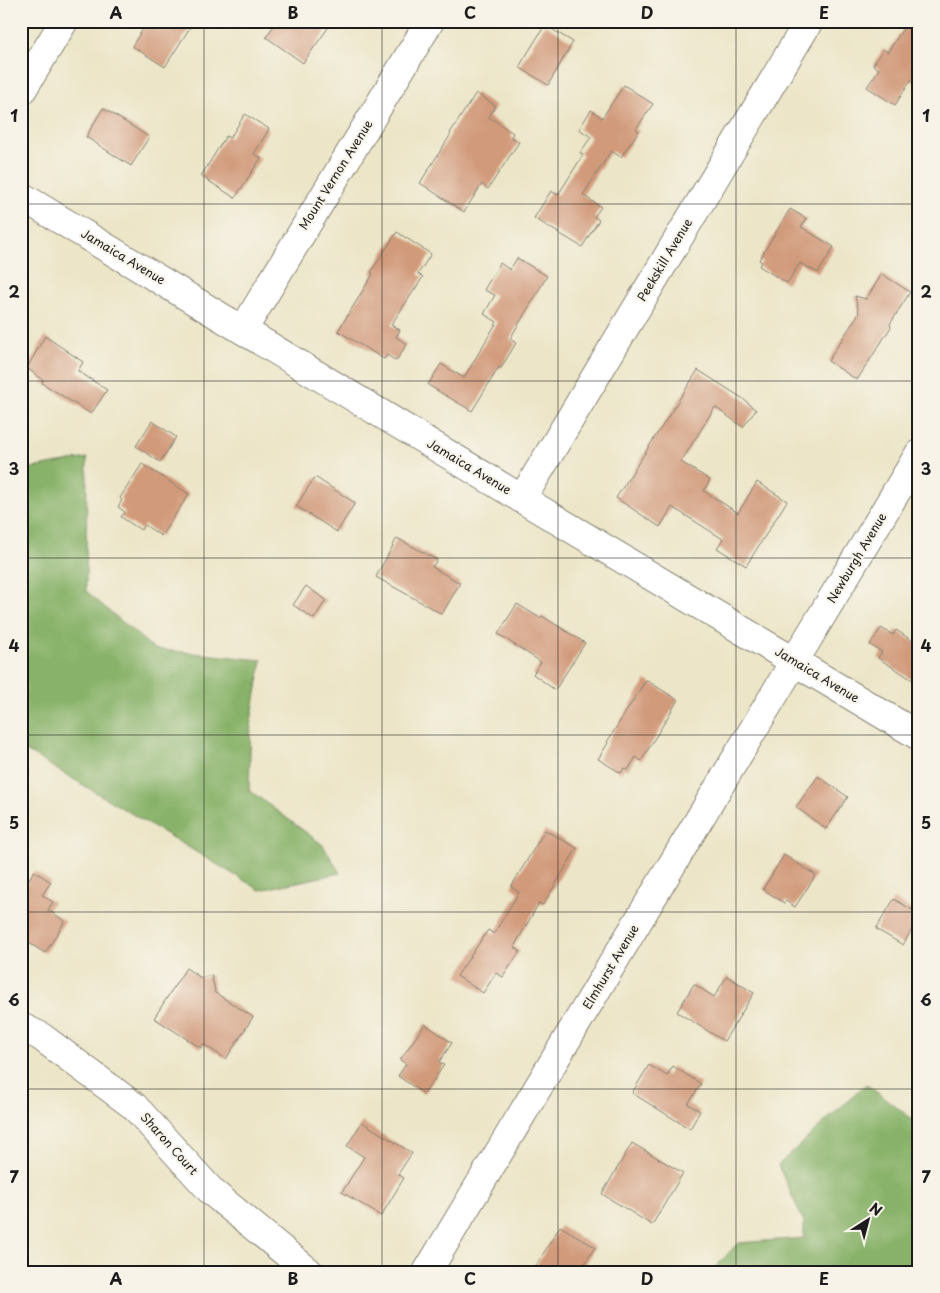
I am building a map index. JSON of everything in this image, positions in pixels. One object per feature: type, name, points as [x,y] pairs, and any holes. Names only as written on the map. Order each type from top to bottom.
[{"type":"street","points":[[21,92],[64,21]]},
{"type":"street","name":"Mount Vernon Avenue","points":[[243,330],[430,21]]},
{"type":"street","name":"Peekskill Avenue","points":[[522,499],[809,21]]},
{"type":"street","name":"Jamaica Avenue","points":[[21,196],[919,736]]},
{"type":"street","name":"Newburgh Avenue","points":[[794,662],[919,454]]},
{"type":"street","name":"Elmhurst Avenue","points":[[427,1272],[794,662]]},
{"type":"street","name":"Sharon Court","points":[[21,1027],[40,1036],[134,1106],[212,1192],[309,1272]]},
{"type":"green space","points":[[87,458],[86,591],[154,649],[262,660],[251,721],[249,790],[323,845],[340,873],[260,890],[21,748],[21,470]]},
{"type":"green space","points":[[866,1084],[919,1124],[919,1272],[711,1272],[738,1243],[804,1238],[804,1222],[778,1165]]},
{"type":"building","points":[[148,21],[194,21],[165,67],[132,46]]},
{"type":"building","points":[[277,21],[333,21],[303,63],[266,37]]},
{"type":"building","points":[[908,21],[919,21],[919,85],[911,80],[895,105],[867,87],[879,69],[873,65],[883,49],[888,52]]},
{"type":"building","points":[[545,25],[573,42],[548,85],[519,67]]},
{"type":"building","points":[[624,85],[653,104],[636,129],[639,131],[621,157],[611,151],[583,195],[601,207],[594,217],[599,220],[582,247],[534,218],[551,191],[558,195],[583,155],[580,153],[591,137],[579,129],[591,110],[602,118]]},
{"type":"building","points":[[476,93],[496,106],[489,117],[513,133],[511,137],[519,142],[488,189],[482,184],[464,212],[420,183]]},
{"type":"building","points":[[103,108],[149,137],[131,166],[86,137]]},
{"type":"building","points":[[245,114],[269,129],[254,154],[261,158],[235,198],[201,176],[226,136],[230,138]]},
{"type":"building","points":[[790,209],[807,219],[801,227],[834,247],[818,273],[800,263],[787,283],[759,266],[762,262],[759,260]]},
{"type":"building","points":[[397,232],[431,254],[418,274],[423,277],[391,325],[400,330],[396,337],[407,344],[396,361],[387,355],[384,359],[338,331],[373,274],[371,272]]},
{"type":"building","points":[[517,258],[547,276],[510,339],[516,343],[472,411],[428,385],[441,364],[464,378],[497,322],[484,314],[495,295],[484,290],[500,263],[510,270]]},
{"type":"building","points":[[882,274],[910,292],[890,324],[891,327],[857,380],[828,361],[859,313],[855,296],[866,299]]},
{"type":"building","points":[[45,336],[83,362],[78,371],[107,390],[91,414],[42,383],[43,380],[27,368]]},
{"type":"building","points":[[698,370],[742,398],[756,410],[743,427],[715,407],[681,462],[710,480],[704,491],[738,513],[757,482],[787,501],[746,566],[717,548],[723,539],[672,507],[660,527],[616,498]]},
{"type":"building","points":[[152,421],[176,437],[160,462],[136,446]]},
{"type":"building","points":[[142,464],[189,494],[161,536],[145,525],[141,530],[121,517],[125,512],[118,507],[122,500],[120,498]]},
{"type":"building","points":[[315,477],[355,503],[337,532],[296,506]]},
{"type":"building","points":[[397,538],[437,560],[432,567],[460,583],[442,614],[376,577]]},
{"type":"building","points":[[306,586],[326,600],[314,619],[293,605]]},
{"type":"building","points":[[517,604],[540,618],[542,616],[585,643],[555,690],[533,674],[541,662],[498,634]]},
{"type":"building","points":[[881,628],[893,635],[896,630],[919,645],[919,684],[878,658],[882,652],[870,645]]},
{"type":"building","points":[[646,680],[678,700],[641,761],[636,757],[628,770],[624,768],[621,773],[598,759]]},
{"type":"building","points":[[818,776],[848,797],[826,829],[796,807]]},
{"type":"building","points":[[545,830],[577,848],[543,905],[539,903],[514,947],[520,951],[503,977],[496,973],[483,993],[457,976],[488,930],[494,934],[519,892],[511,887]]},
{"type":"building","points":[[784,855],[816,875],[795,907],[786,901],[784,903],[763,889]]},
{"type":"building","points":[[34,871],[51,882],[42,895],[53,902],[48,910],[65,921],[45,953],[21,938],[21,881],[26,884]]},
{"type":"building","points":[[894,899],[919,914],[903,945],[876,929]]},
{"type":"building","points":[[186,968],[201,978],[211,975],[214,992],[253,1017],[226,1059],[203,1044],[201,1048],[154,1018]]},
{"type":"building","points":[[727,976],[754,993],[724,1041],[677,1012],[694,984],[714,997]]},
{"type":"building","points":[[425,1024],[452,1043],[439,1062],[444,1065],[424,1094],[398,1076],[406,1064],[400,1060]]},
{"type":"building","points":[[649,1065],[667,1076],[673,1066],[701,1084],[688,1104],[700,1111],[690,1129],[632,1093]]},
{"type":"building","points":[[362,1122],[412,1153],[398,1174],[404,1178],[381,1216],[342,1192],[364,1157],[347,1146]]},
{"type":"building","points":[[632,1143],[683,1173],[652,1225],[602,1194]]},
{"type":"building","points":[[560,1226],[595,1247],[580,1272],[532,1272]]}]
